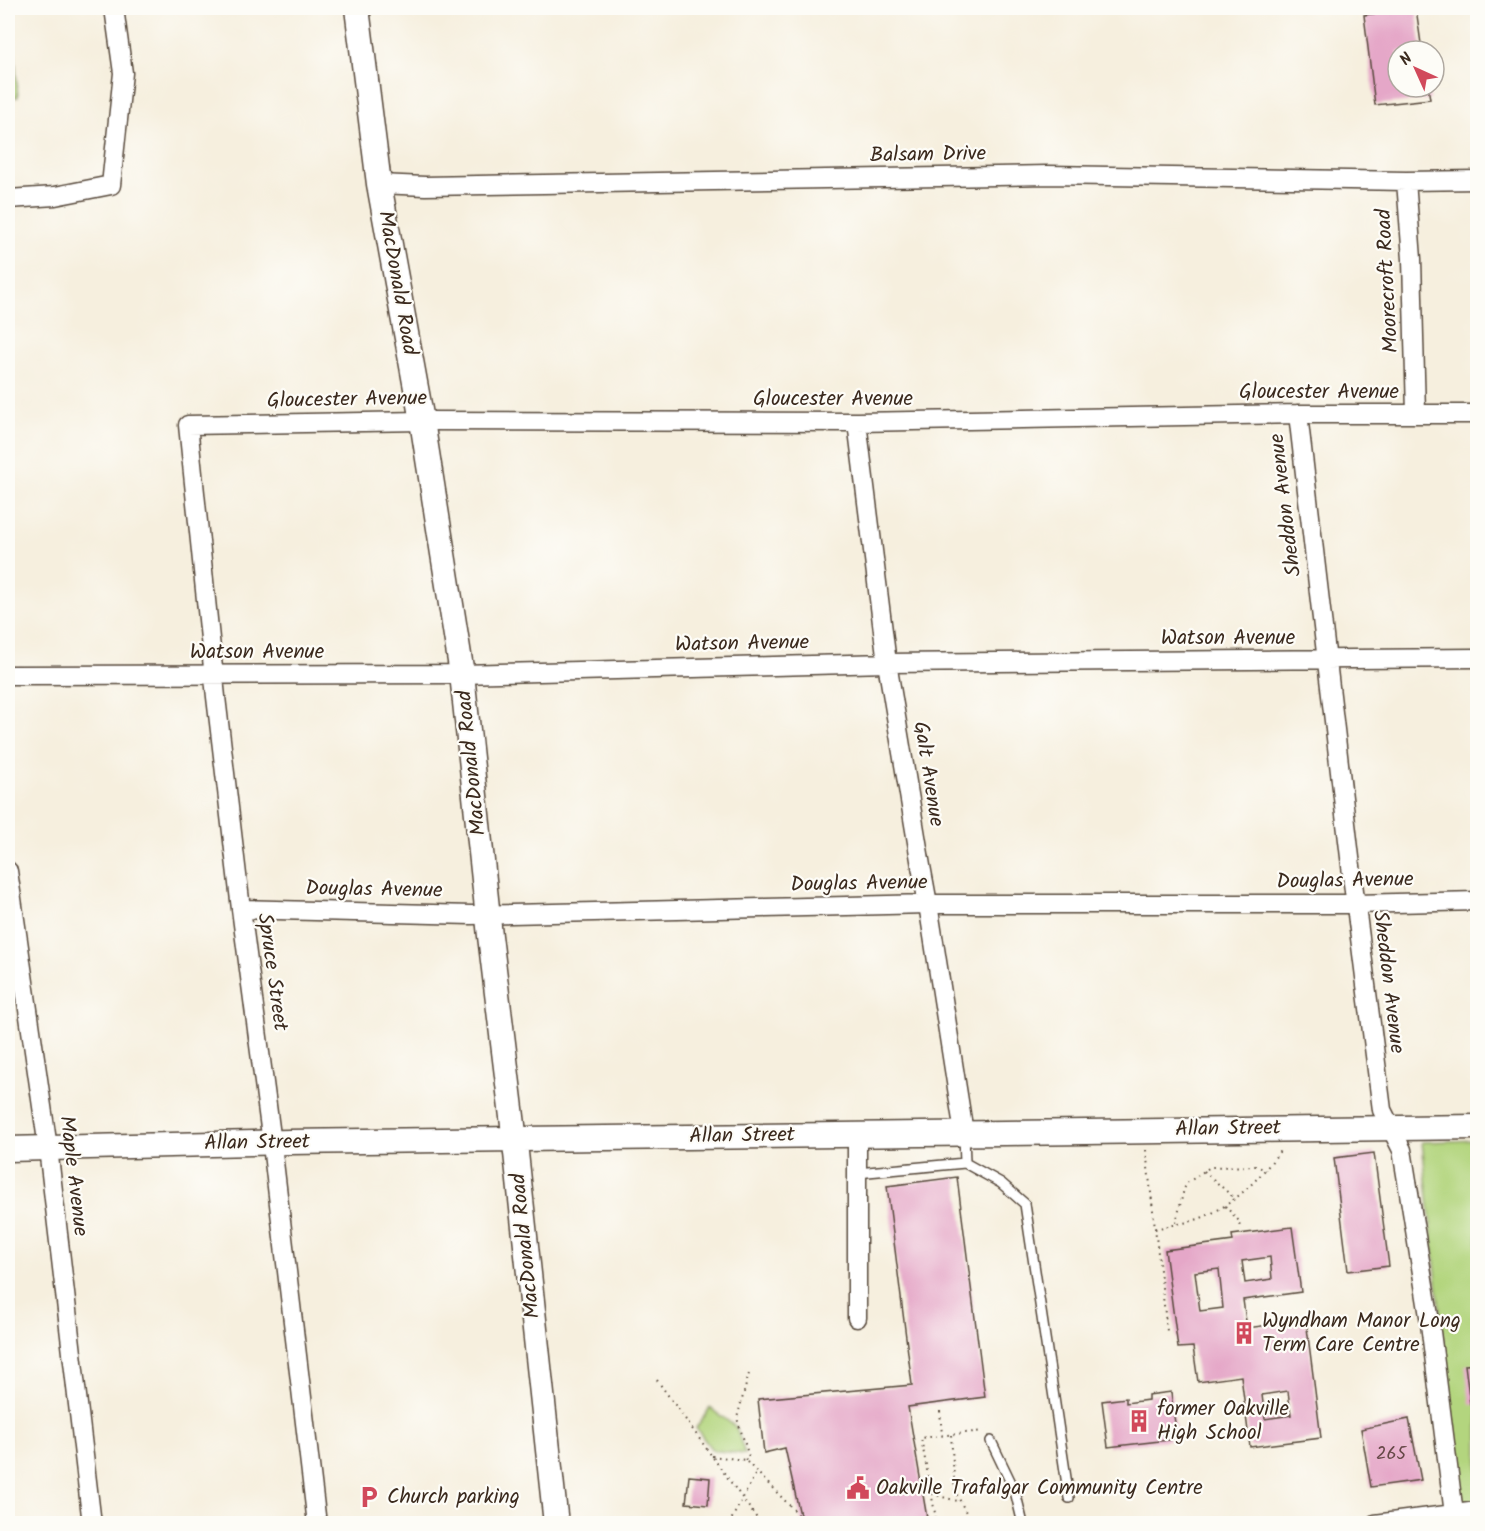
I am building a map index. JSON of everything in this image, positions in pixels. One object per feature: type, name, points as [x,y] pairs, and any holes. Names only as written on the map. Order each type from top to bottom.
[{"type":"street","points":[[8,199],[55,196],[111,185],[123,73],[114,8]]},
{"type":"street","name":"MacDonald Road","points":[[357,8],[378,184],[422,421],[462,674],[556,1524]]},
{"type":"street","name":"Balsam Drive","points":[[378,184],[437,186],[1048,175],[1406,181],[1478,180]]},
{"type":"street","name":"Moorecroft Road","points":[[1406,181],[1412,259],[1416,414]]},
{"type":"street","name":"Gloucester Avenue","points":[[188,425],[422,421],[857,422],[1298,414],[1478,414]]},
{"type":"street","name":"Sheddon Avenue","points":[[1298,414],[1355,904],[1382,1110],[1402,1150],[1429,1316],[1454,1514]]},
{"type":"street","name":"Galt Avenue","points":[[857,422],[887,663],[964,1133]]},
{"type":"street","name":"Spruce Street","points":[[188,425],[241,909],[272,1143],[317,1524]]},
{"type":"street","name":"Watson Avenue","points":[[8,675],[462,674],[887,663],[1478,658]]},
{"type":"street","name":"Maple Avenue","points":[[8,872],[48,1148],[92,1524]]},
{"type":"street","name":"Douglas Avenue","points":[[241,909],[488,914],[928,904],[1355,904],[1478,901]]},
{"type":"street","name":"Allan Street","points":[[8,1149],[514,1139],[1478,1127]]},
{"type":"street","points":[[857,1134],[857,1318]]},
{"type":"street","points":[[1375,1524],[1425,1521],[1478,1511]]},
{"type":"lane","points":[[964,1133],[965,1163]]},
{"type":"lane","points":[[857,1173],[965,1163],[1001,1183],[1025,1204],[1069,1498]]},
{"type":"lane","points":[[991,1442],[1015,1491],[1023,1524]]},
{"type":"path","points":[[1155,1228],[1194,1220],[1225,1206],[1266,1170],[1296,1128]]},
{"type":"path","points":[[1143,1130],[1167,1331]]},
{"type":"path","points":[[1176,1224],[1184,1189],[1187,1184],[1210,1167],[1256,1166],[1266,1170]]},
{"type":"path","points":[[1204,1171],[1234,1198]]},
{"type":"path","points":[[1225,1206],[1239,1221],[1240,1230]]},
{"type":"path","points":[[745,1460],[749,1457],[737,1418],[750,1370]]},
{"type":"path","points":[[657,1380],[761,1524]]},
{"type":"path","points":[[940,1411],[942,1436]]},
{"type":"path","points":[[937,1524],[921,1438],[989,1430]]},
{"type":"path","points":[[951,1435],[955,1491],[972,1524]]},
{"type":"path","points":[[712,1456],[745,1460],[797,1513],[798,1524]]},
{"type":"path","points":[[729,1524],[756,1472]]},
{"type":"path","points":[[932,1494],[961,1503]]},
{"type":"green space","points":[[8,8],[11,8],[18,97],[8,98]]},
{"type":"green space","points":[[1477,1140],[1478,1504],[1461,1506],[1422,1142]]},
{"type":"green space","points":[[710,1408],[736,1427],[745,1454],[712,1450],[696,1428]]},
{"type":"building","points":[[1416,8],[1420,39],[1386,39],[1386,99],[1430,99],[1375,105],[1364,15]]},
{"type":"building","points":[[1374,1153],[1389,1266],[1348,1271],[1334,1158]]},
{"type":"building","points":[[957,1177],[985,1397],[908,1407],[928,1524],[802,1524],[785,1448],[764,1453],[758,1399],[912,1385],[887,1186]]},
{"type":"building","name":"Wyndham Manor Long Term Care Centre","points":[[1292,1227],[1301,1292],[1243,1300],[1247,1328],[1306,1320],[1321,1438],[1250,1447],[1241,1376],[1198,1382],[1193,1347],[1178,1348],[1165,1250],[1233,1241],[1232,1235]],"holes":[[[1270,1257],[1272,1279],[1245,1283],[1242,1261]],[[1219,1269],[1223,1308],[1200,1311],[1195,1272]],[[1288,1391],[1291,1415],[1265,1419],[1262,1395]]]},
{"type":"building","points":[[1478,1364],[1478,1403],[1470,1404],[1465,1365]]},
{"type":"building","name":"former Oakville High School","points":[[1171,1392],[1177,1439],[1108,1447],[1102,1401],[1126,1398],[1126,1403],[1148,1400],[1148,1395]]},
{"type":"building","points":[[1409,1419],[1421,1480],[1371,1487],[1361,1429]]},
{"type":"building","points":[[689,1476],[710,1478],[708,1505],[686,1503]]},
{"type":"place","name":"Wyndham Manor Long Term Care Centre","points":[[1244,1333]]},
{"type":"place","name":"former Oakville High School","points":[[1139,1421]]},
{"type":"place","name":"Oakville Trafalgar Community Centre","points":[[858,1488]]},
{"type":"place","name":"Church parking","points":[[369,1497]]}]
